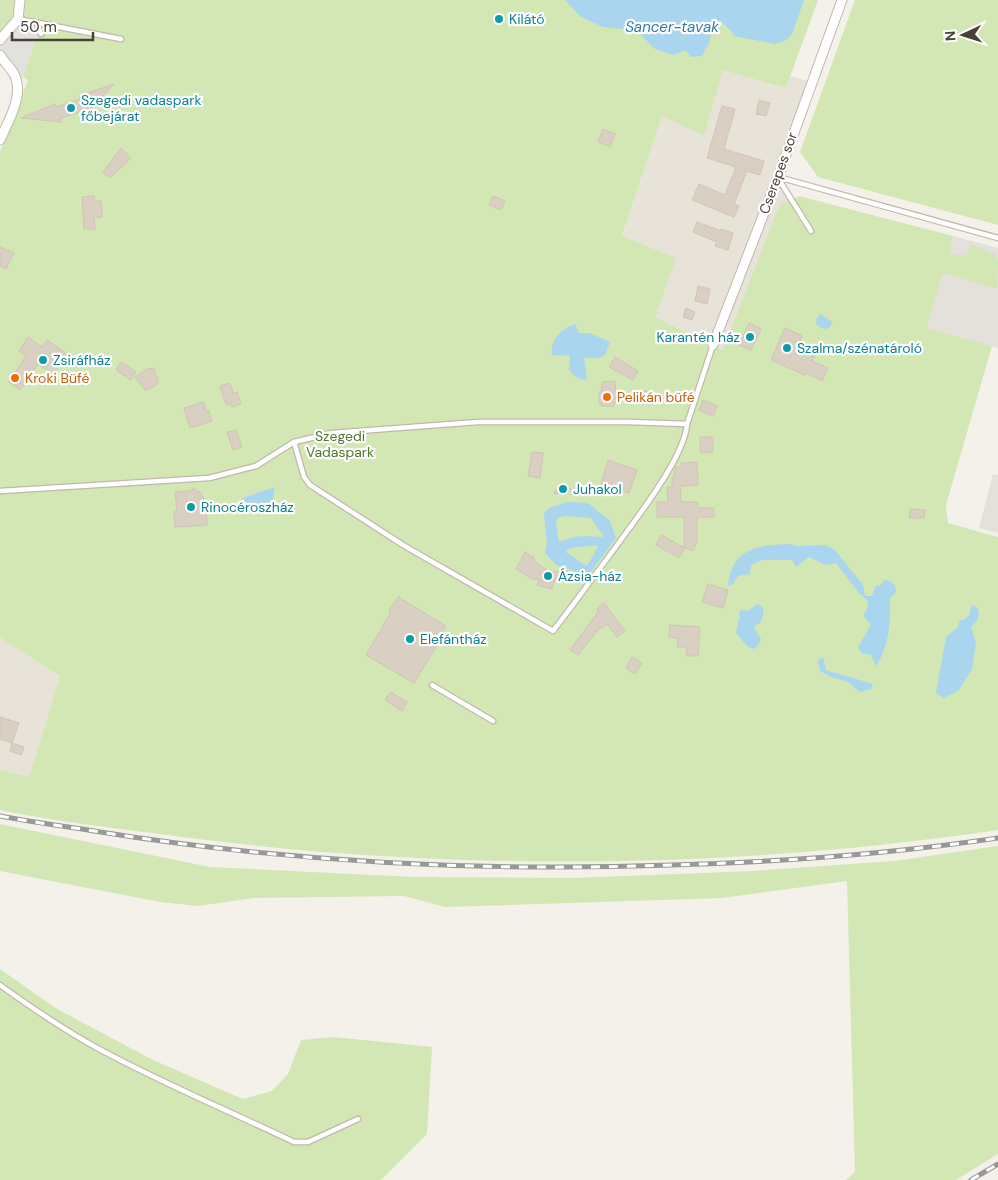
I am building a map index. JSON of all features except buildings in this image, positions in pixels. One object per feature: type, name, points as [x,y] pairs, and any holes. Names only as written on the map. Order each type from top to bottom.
[{"type":"street","points":[[0,40],[18,19],[20,0]]},
{"type":"street","name":"Cserepes sor","points":[[713,345],[778,177],[842,0]]},
{"type":"street","points":[[0,55],[17,80],[18,92],[0,140]]},
{"type":"lane","points":[[18,19],[120,38]]},
{"type":"lane","points":[[37,24],[41,34]]},
{"type":"lane","points":[[778,177],[811,231]]},
{"type":"lane","points":[[778,177],[998,238]]},
{"type":"lane","points":[[294,442],[304,477],[310,485],[403,545],[553,631],[653,495],[675,457],[687,432],[687,424],[713,345]]},
{"type":"lane","points":[[0,491],[209,478],[256,466],[294,442],[332,433],[478,422],[687,424]]},
{"type":"lane","points":[[432,685],[493,721]]},
{"type":"lane","points":[[0,985],[58,1026],[99,1049],[294,1142],[308,1142],[358,1119]]},
{"type":"shaded area","points":[[18,19],[37,24],[38,35],[21,83],[0,55],[0,40]]},
{"type":"shaded area","points":[[723,69],[786,88],[791,76],[811,82],[778,177],[790,200],[780,204],[724,350],[655,317],[622,237],[662,116]]},
{"type":"shaded area","points":[[953,236],[998,248],[998,348],[927,328]]},
{"type":"shaded area","points":[[993,474],[998,475],[998,533],[979,528]]},
{"type":"shaded area","points":[[0,638],[60,676],[29,777],[0,770]]},
{"type":"green space","name":"Szegedi Vadaspark","points":[[0,0],[818,0],[786,88],[723,70],[704,136],[662,116],[622,236],[676,258],[655,317],[723,350],[780,204],[799,196],[953,236],[950,248],[952,254],[966,256],[971,244],[994,254],[998,260],[997,289],[947,274],[942,275],[927,328],[992,346],[946,505],[948,523],[998,537],[998,830],[896,843],[793,853],[690,859],[586,862],[483,860],[380,856],[277,848],[174,836],[43,818],[0,810],[0,770],[29,777],[60,676],[0,638],[0,152],[28,80],[0,63]]},
{"type":"green space","points":[[855,0],[998,0],[998,225],[818,177],[800,152]]},
{"type":"green space","points":[[0,824],[210,867],[416,877],[573,878],[753,871],[894,861],[998,846],[998,1154],[956,1180],[846,1180],[855,1172],[847,881],[722,898],[445,907],[404,896],[254,898],[198,906],[160,902],[0,871]]},
{"type":"green space","points":[[0,969],[57,1009],[153,1060],[243,1099],[272,1091],[288,1074],[301,1040],[334,1037],[432,1047],[427,1134],[381,1180],[0,1180]]},
{"type":"water","name":"Sancer-tavak","points":[[565,0],[804,0],[792,34],[786,40],[775,44],[734,36],[721,21],[714,21],[710,41],[702,56],[691,57],[686,50],[673,55],[655,49],[636,30],[603,27],[581,17]]},
{"type":"water","points":[[820,314],[833,322],[829,328],[824,329],[816,324]]},
{"type":"water","points":[[575,324],[579,333],[589,333],[610,342],[605,355],[599,358],[584,358],[587,379],[579,379],[571,372],[569,369],[570,356],[552,355],[555,339],[565,329]]},
{"type":"water","points":[[275,487],[272,506],[255,512],[247,506],[243,498]]},
{"type":"water","points":[[567,502],[588,503],[610,521],[616,538],[584,581],[571,570],[556,565],[545,553],[547,544],[544,513],[549,508]],"holes":[[[566,516],[591,518],[603,534],[603,537],[576,537],[560,542],[556,520]],[[598,546],[597,549],[587,566],[566,551],[570,548]]]},
{"type":"water","points":[[789,544],[797,546],[826,545],[835,550],[863,585],[865,596],[872,596],[876,585],[880,586],[885,579],[895,585],[896,592],[890,598],[890,615],[886,642],[876,666],[871,655],[861,653],[858,647],[871,625],[864,614],[868,607],[867,600],[859,593],[836,563],[826,565],[809,557],[796,567],[792,560],[762,560],[751,565],[750,574],[738,576],[733,584],[728,586],[730,573],[735,564],[748,551],[767,546]]},
{"type":"water","points":[[758,604],[763,608],[763,616],[760,623],[754,628],[761,639],[758,646],[754,649],[748,647],[736,633],[740,618],[739,612],[742,610],[747,611]]},
{"type":"water","points":[[972,605],[977,607],[979,616],[971,627],[976,643],[972,669],[959,690],[944,698],[936,693],[946,637],[958,627],[960,620],[964,620],[969,615]]},
{"type":"water","points":[[822,657],[826,670],[873,684],[871,689],[860,692],[848,682],[831,677],[820,671],[818,661]]},
{"type":"railway","points":[[0,816],[166,842],[310,857],[382,862],[527,867],[599,867],[754,862],[876,853],[998,838]]},
{"type":"railway","points":[[971,1180],[998,1164]]},
{"type":"place","name":"Kilátó","points":[[499,19]]},
{"type":"place","name":"Szegedi vadaspark főbejárat","points":[[71,108]]},
{"type":"place","name":"Karantén ház","points":[[750,337]]},
{"type":"place","name":"Szalma/szénatároló","points":[[787,348]]},
{"type":"place","name":"Zsiráfház","points":[[43,360]]},
{"type":"place","name":"Kroki Büfé","points":[[15,378]]},
{"type":"place","name":"Pelikán büfé","points":[[607,397]]},
{"type":"place","name":"Juhakol","points":[[563,489]]},
{"type":"place","name":"Rinocéroszház","points":[[191,507]]},
{"type":"place","name":"Ázsia-ház","points":[[548,576]]},
{"type":"place","name":"Elefántház","points":[[410,639]]}]
